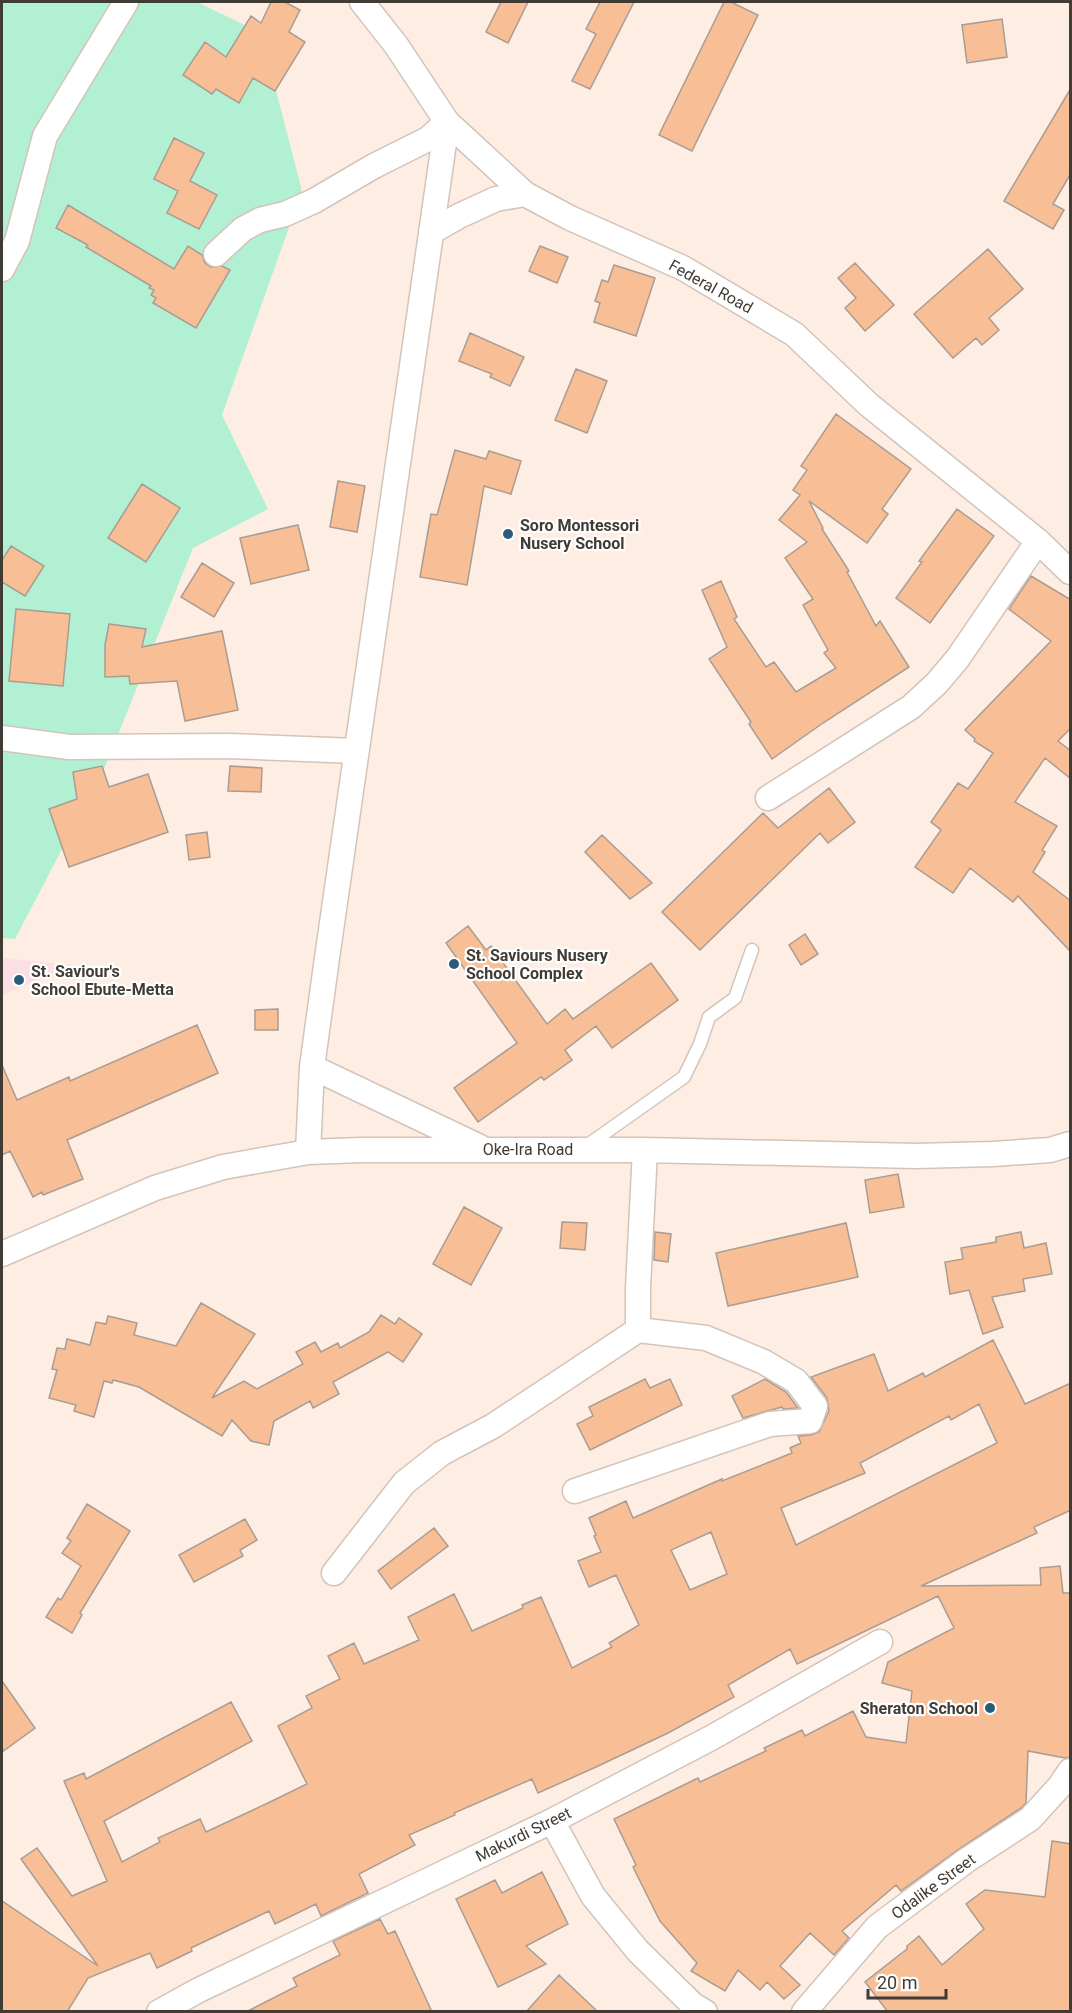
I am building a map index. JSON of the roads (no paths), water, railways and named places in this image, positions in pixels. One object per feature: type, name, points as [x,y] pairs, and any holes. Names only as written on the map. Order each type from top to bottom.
[{"type":"street","points":[[2,269],[16,241],[45,136],[126,2]]},
{"type":"street","name":"Federal Road","points":[[362,2],[396,45],[447,122],[525,194],[570,218],[683,268],[794,334],[869,405],[1038,541],[1071,572]]},
{"type":"street","points":[[308,1152],[312,1067],[447,122]]},
{"type":"street","points":[[216,254],[243,229],[260,220],[285,214],[314,201],[374,166],[428,139],[447,122]]},
{"type":"street","points":[[431,232],[496,199],[525,194]]},
{"type":"street","points":[[768,798],[911,707],[937,683],[958,658],[1038,541]]},
{"type":"street","points":[[2,738],[69,747],[229,746],[356,751]]},
{"type":"street","points":[[312,1067],[485,1149]]},
{"type":"street","name":"Oke-Ira Road","points":[[2,1254],[155,1188],[223,1167],[308,1152],[485,1149],[645,1150],[916,1156],[1050,1150],[1071,1144]]},
{"type":"street","points":[[638,1330],[645,1150]]},
{"type":"street","points":[[334,1573],[404,1483],[442,1453],[493,1426],[638,1330],[706,1338],[764,1362],[796,1381],[814,1406],[810,1421],[770,1424],[575,1491]]},
{"type":"street","name":"Makurdi Street","points":[[159,2012],[209,1985],[552,1821],[711,1738],[880,1642]]},
{"type":"street","name":"Odalike Street","points":[[804,2012],[877,1927],[967,1860],[1030,1819],[1067,1781]]},
{"type":"street","points":[[552,1821],[593,1896],[638,1951],[693,2005],[705,2012]]},
{"type":"lane","points":[[581,1150],[684,1077],[700,1044],[709,1017],[735,998],[752,950]]},
{"type":"place","name":"Soro Montessori Nusery School","points":[[508,534]]},
{"type":"place","name":"St. Saviours Nusery School Complex","points":[[454,964]]},
{"type":"place","name":"St. Saviour's School Ebute-Metta","points":[[19,980]]},
{"type":"place","name":"Sheraton School","points":[[990,1708]]}]
